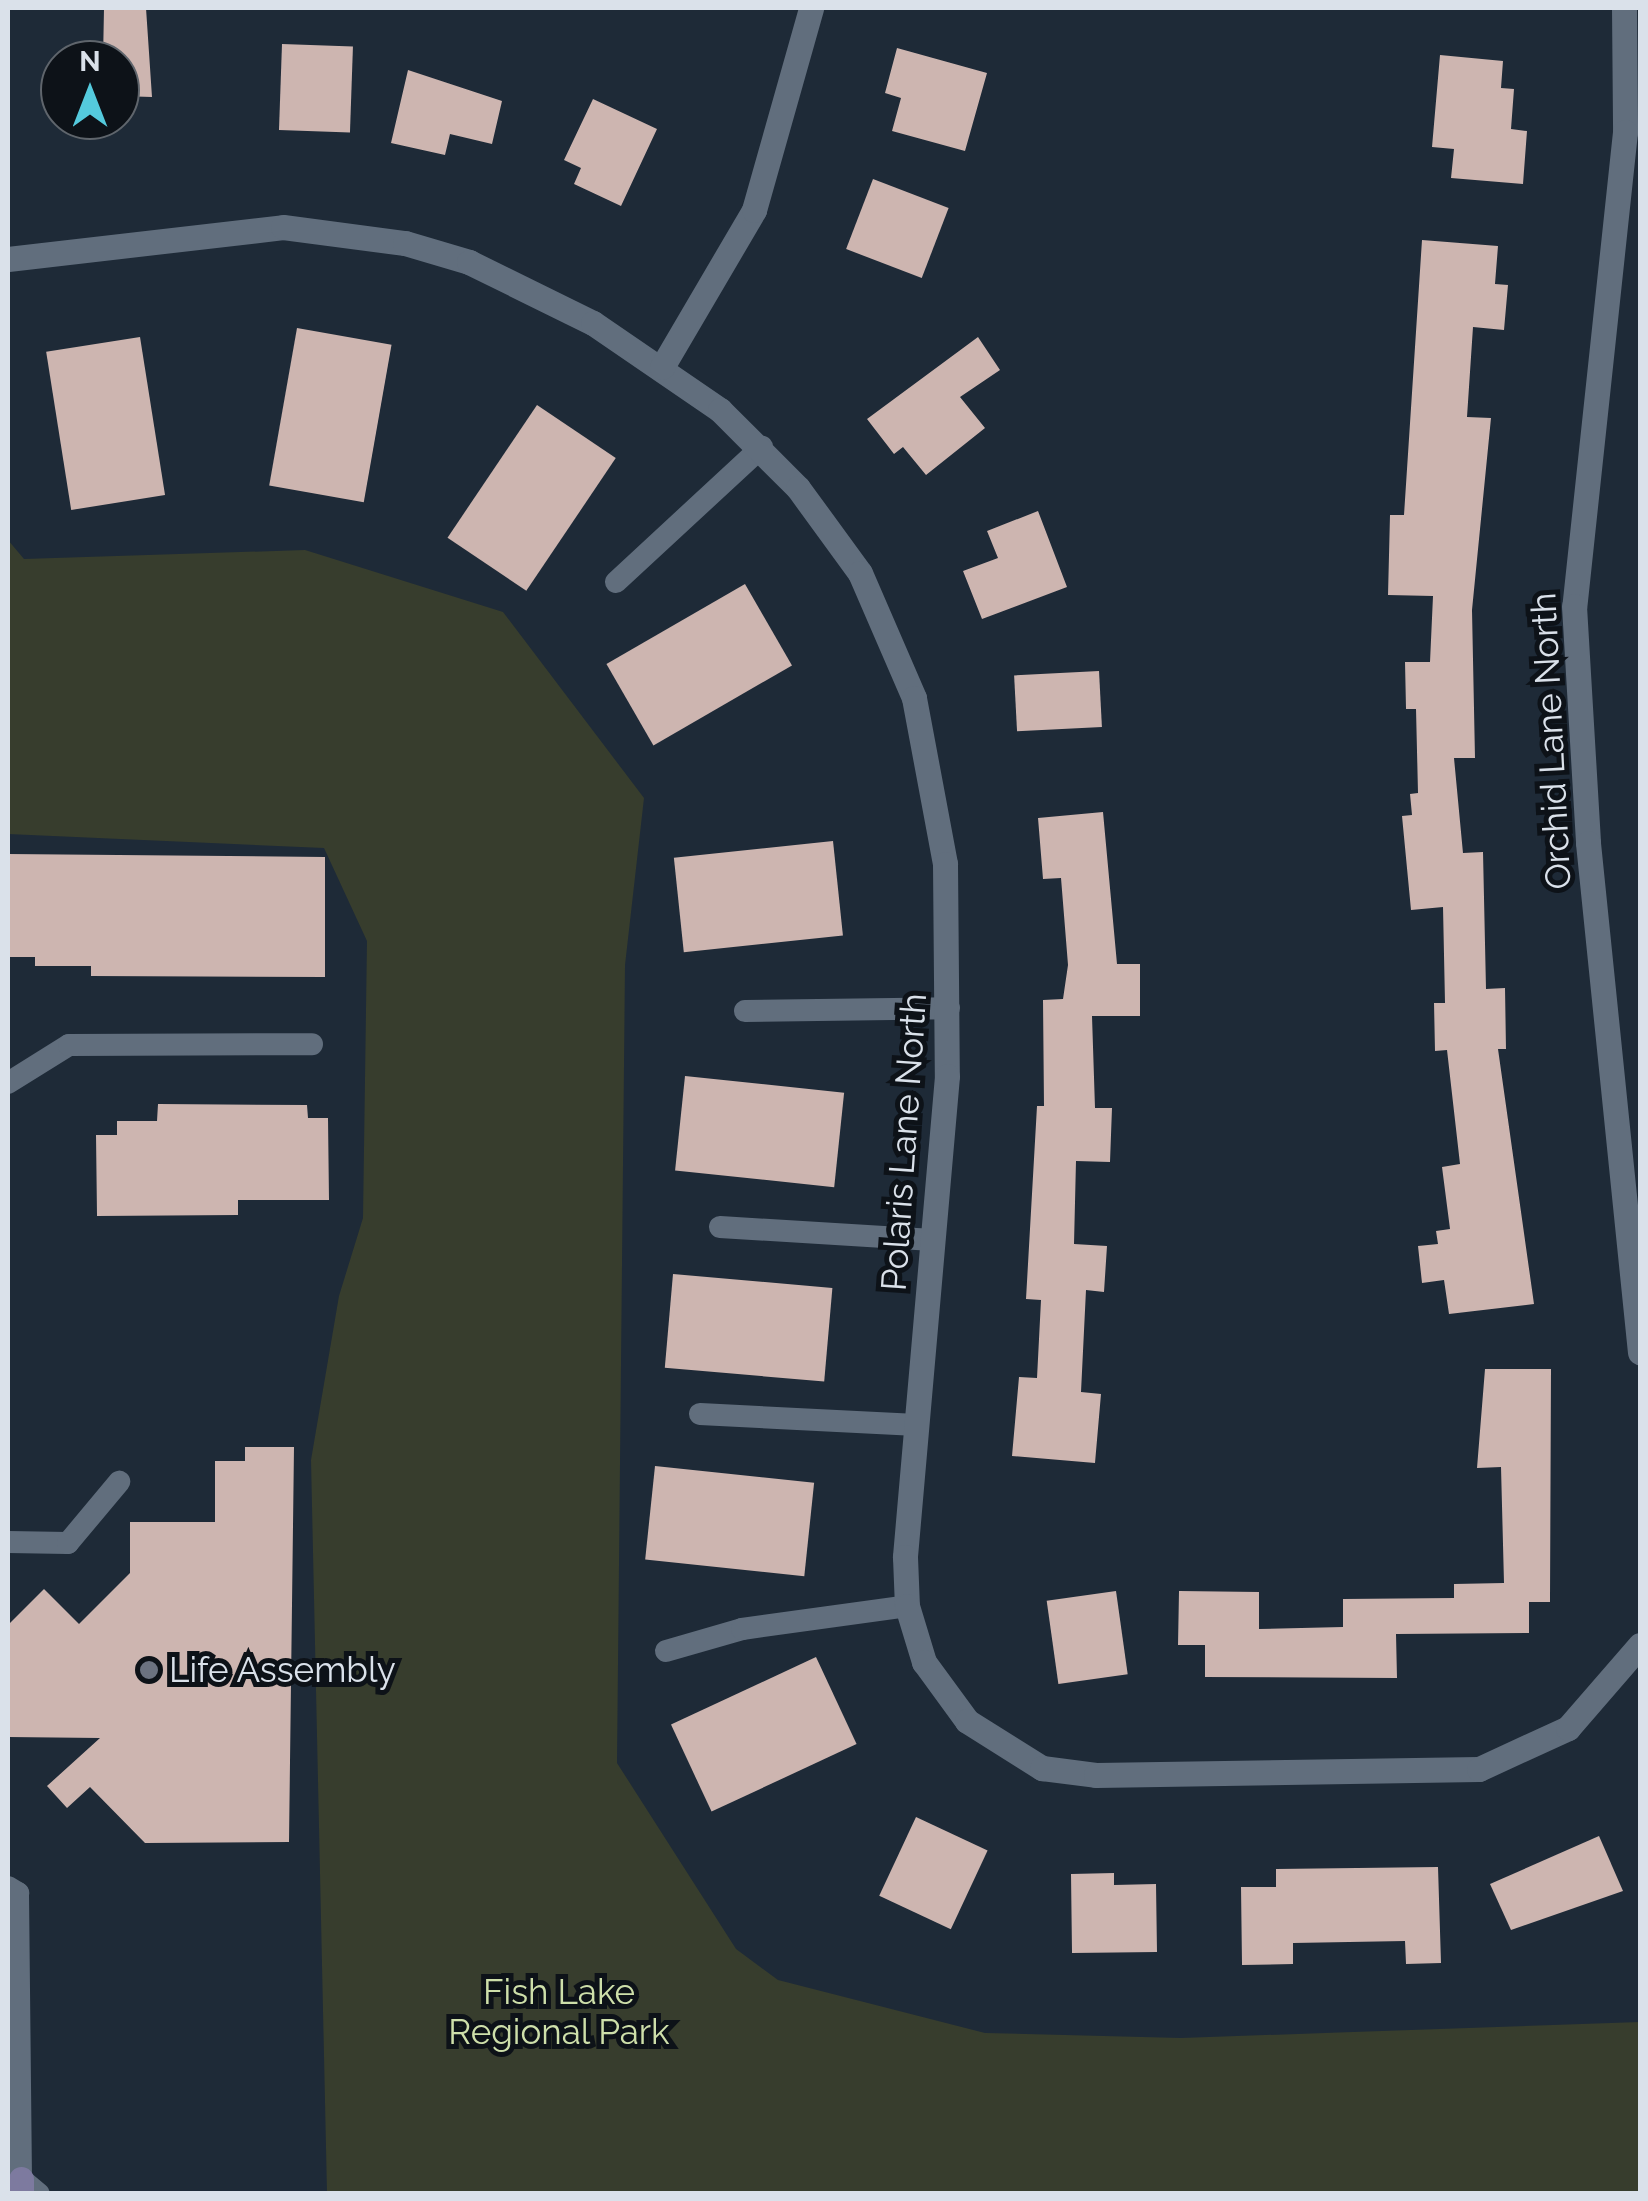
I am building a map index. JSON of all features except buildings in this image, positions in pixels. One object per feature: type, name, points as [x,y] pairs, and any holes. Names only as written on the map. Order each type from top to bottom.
[{"type":"street","points":[[662,366],[754,210],[812,8]]},
{"type":"street","name":"Orchid Lane North","points":[[1624,8],[1624,132],[1574,606],[1588,843],[1640,1352]]},
{"type":"street","name":"Polaris Lane North","points":[[8,259],[219,229],[282,227],[405,243],[530,289],[662,366],[762,447],[860,573],[896,640],[938,811],[950,1008],[917,1424],[907,1606],[924,1662],[967,1721],[1042,1768],[1096,1775],[1480,1769],[1530,1751],[1604,1696],[1640,1645]]},
{"type":"lane","points":[[616,582],[762,447]]},
{"type":"lane","points":[[745,1011],[950,1008]]},
{"type":"lane","points":[[8,1083],[68,1045],[312,1044]]},
{"type":"lane","points":[[720,1227],[933,1240]]},
{"type":"lane","points":[[700,1414],[917,1424]]},
{"type":"lane","points":[[8,1542],[68,1543],[120,1482]]},
{"type":"lane","points":[[666,1652],[742,1630],[907,1606]]},
{"type":"lane","points":[[8,1887],[18,1892],[27,2189]]},
{"type":"green space","name":"Fish Lake Regional Park","points":[[8,540],[24,559],[305,550],[503,612],[644,798],[625,965],[617,1763],[736,1949],[778,1980],[985,2033],[1181,2038],[1640,2022],[1640,2193],[327,2193],[311,1460],[339,1296],[363,1218],[367,941],[324,848],[8,834]]},
{"type":"place","name":"Life Assembly","points":[[149,1670]]}]
